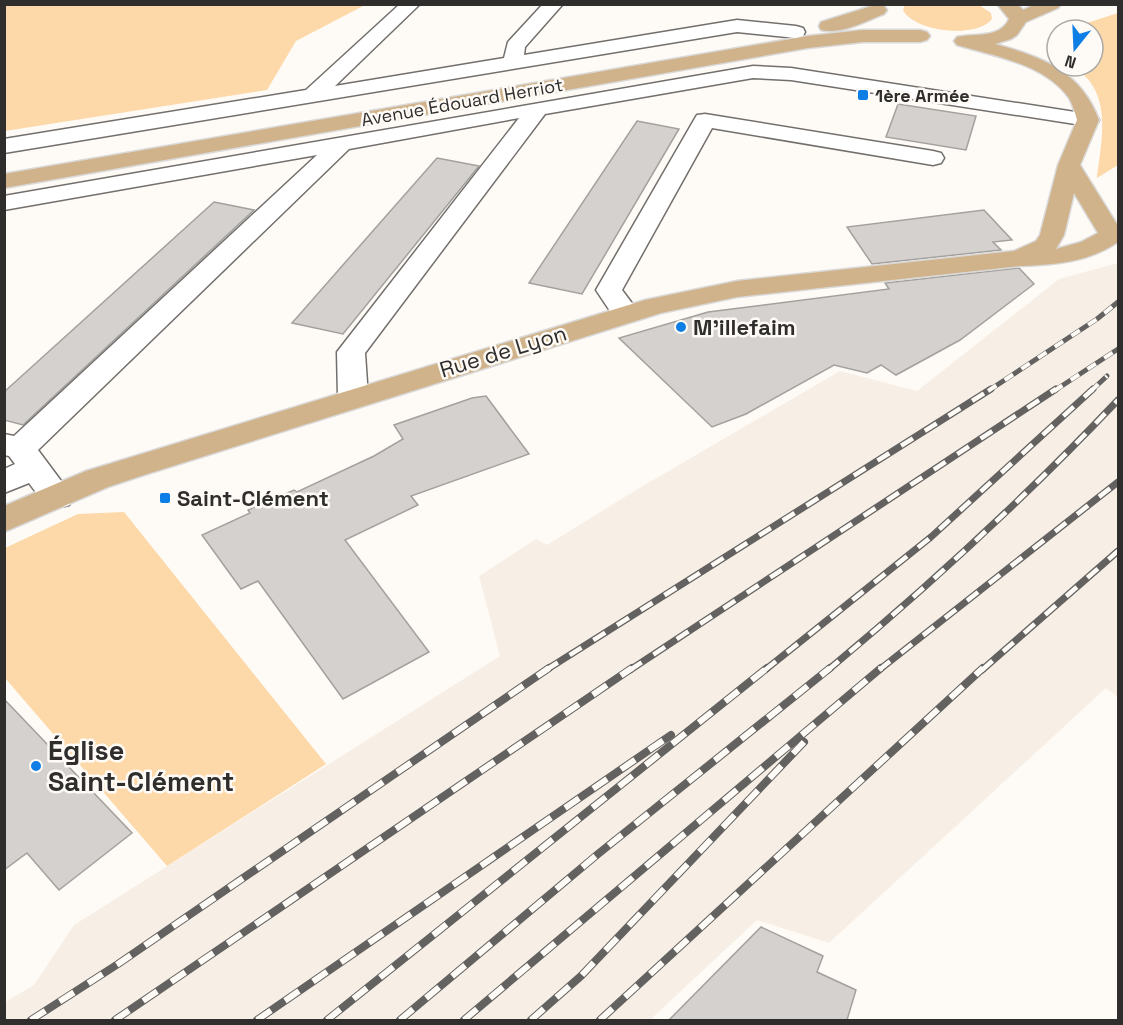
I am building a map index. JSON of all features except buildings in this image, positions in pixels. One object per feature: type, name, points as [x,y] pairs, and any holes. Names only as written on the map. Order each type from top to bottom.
[{"type":"main road","points":[[878,7],[891,24],[920,36],[964,41],[984,40],[1012,18],[1052,4]]},
{"type":"main road","name":"Avenue Édouard Herriot","points":[[4,164],[796,32],[846,22],[878,7]]},
{"type":"main road","points":[[1012,18],[1038,65]]},
{"type":"main road","name":"Avenue Édouard Herriot","points":[[4,181],[808,42],[863,36],[920,36]]},
{"type":"main road","points":[[964,41],[1038,65],[1066,83],[1078,96],[1088,120]]},
{"type":"main road","name":"Rue de Lyon","points":[[1020,258],[1045,246],[1052,235],[1069,165],[1088,120]]},
{"type":"main road","points":[[1069,165],[1115,234]]},
{"type":"main road","points":[[1058,210],[1091,231],[1115,234]]},
{"type":"main road","name":"Rue de Lyon","points":[[4,520],[133,466],[655,306],[737,289],[1066,255],[1096,247],[1115,234]]},
{"type":"street","points":[[312,96],[411,4]]},
{"type":"street","points":[[513,64],[515,46],[554,4]]},
{"type":"street","points":[[681,35],[693,15]]},
{"type":"street","points":[[4,146],[737,26],[796,32]]},
{"type":"street","points":[[12,209],[342,143],[753,72],[791,74],[1088,120]]},
{"type":"street","points":[[626,314],[609,290],[727,81],[727,76]]},
{"type":"street","points":[[353,397],[351,352],[537,110]]},
{"type":"street","points":[[705,120],[933,158]]},
{"type":"street","points":[[4,482],[19,454],[342,143]]},
{"type":"street","points":[[19,454],[57,497]]},
{"type":"shaded area","points":[[5,4],[365,5],[296,41],[267,90],[5,131]]},
{"type":"shaded area","points":[[905,5],[979,5],[991,13],[992,19],[984,25],[960,31],[932,28],[909,18],[903,10]]},
{"type":"shaded area","points":[[1118,13],[1118,165],[1097,178],[1102,116],[1094,88],[1086,78],[1105,78],[1105,18],[1102,18]]},
{"type":"shaded area","points":[[1118,263],[1118,697],[1106,688],[829,943],[757,920],[650,1020],[5,1020],[5,1002],[34,985],[74,925],[500,656],[479,576],[536,539],[547,545],[636,490],[840,371],[917,391],[1059,279]]},
{"type":"shaded area","points":[[124,512],[326,764],[167,866],[5,678],[5,548],[78,514]]},
{"type":"railway","points":[[988,391],[1097,319],[1118,302]]},
{"type":"railway","points":[[1054,391],[1118,349]]},
{"type":"railway","points":[[1091,391],[1107,376]]},
{"type":"railway","points":[[547,669],[991,389]]},
{"type":"railway","points":[[630,670],[1056,389]]},
{"type":"railway","points":[[765,670],[931,537],[1093,389]]},
{"type":"railway","points":[[828,670],[977,539],[1049,471],[1118,400]]},
{"type":"railway","points":[[879,670],[1118,482]]},
{"type":"railway","points":[[982,670],[1118,551]]},
{"type":"railway","points":[[115,1020],[632,668]]},
{"type":"railway","points":[[327,1020],[767,668]]},
{"type":"railway","points":[[400,1020],[598,854],[830,668]]},
{"type":"railway","points":[[464,1020],[881,668]]},
{"type":"railway","points":[[600,1020],[983,668]]},
{"type":"railway","points":[[31,1020],[118,964],[547,669]]},
{"type":"railway","points":[[257,1020],[671,735]]},
{"type":"railway","points":[[531,1020],[581,976],[804,742]]},
{"type":"place","name":"1ère Armée","points":[[863,95]]},
{"type":"place","name":"M'illefaim","points":[[681,327]]},
{"type":"place","name":"Saint-Clément","points":[[165,498]]},
{"type":"place","name":"Église Saint-Clément","points":[[36,766]]}]
